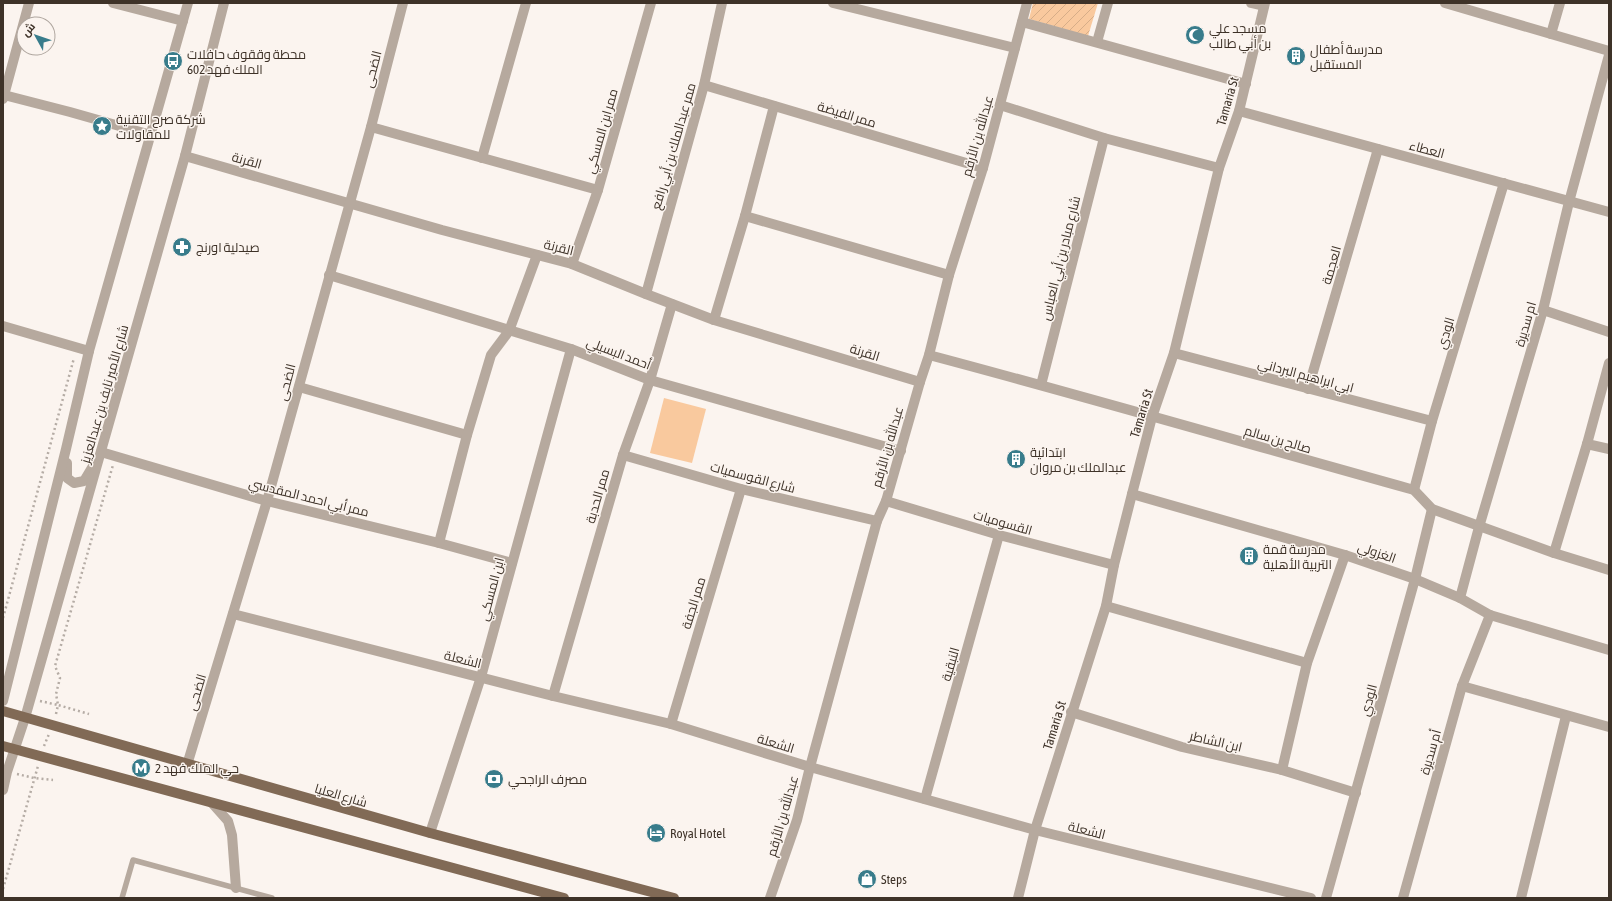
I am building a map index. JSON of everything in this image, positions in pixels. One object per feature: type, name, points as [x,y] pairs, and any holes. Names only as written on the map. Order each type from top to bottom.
[{"type":"main road","name":"شارع العليا","points":[[3,711],[187,765],[430,833],[674,898]]},
{"type":"main road","points":[[3,746],[564,898]]},
{"type":"street","points":[[29,3],[4,97],[70,112],[151,135]]},
{"type":"street","points":[[113,3],[183,21]]},
{"type":"street","name":"شارع الأمير نايف بن عبدالعزيز","points":[[3,701],[90,351],[188,3]]},
{"type":"street","name":"شارع الأمير نايف بن عبدالعزيز","points":[[3,790],[14,749],[25,718],[185,156],[224,3]]},
{"type":"street","name":"الضحى","points":[[187,765],[267,501],[348,203],[371,127],[403,3]]},
{"type":"street","points":[[482,158],[526,3]]},
{"type":"street","name":"ممر ابن المسكي","points":[[572,264],[598,190],[651,3]]},
{"type":"street","name":"ممر عبدالملك بن أبي رافع","points":[[646,294],[704,85],[722,3]]},
{"type":"street","points":[[833,3],[1015,48]]},
{"type":"street","name":"عبدالله بن الأرقم","points":[[770,898],[797,820],[877,521],[886,501],[929,355],[949,275],[983,168],[1027,3]]},
{"type":"street","points":[[1097,42],[1108,3]]},
{"type":"street","points":[[1251,3],[1264,5]]},
{"type":"street","points":[[1445,3],[1609,52]]},
{"type":"street","points":[[1551,34],[1560,3]]},
{"type":"street","name":"Tamaria St","points":[[1018,898],[1035,830],[1071,712],[1106,606],[1114,565],[1132,494],[1152,418],[1174,354],[1219,168],[1239,111],[1264,5]]},
{"type":"street","points":[[1022,22],[1246,84]]},
{"type":"street","name":"ام سديرة","points":[[1460,598],[1479,527],[1543,310],[1569,202],[1609,55]]},
{"type":"street","name":"ممر الفيضة","points":[[704,85],[983,168]]},
{"type":"street","points":[[1000,105],[1104,138],[1219,168]]},
{"type":"street","points":[[714,320],[745,216],[774,106]]},
{"type":"street","name":"العطاء","points":[[1239,111],[1609,212]]},
{"type":"street","points":[[371,127],[598,190]]},
{"type":"street","name":"شارع مبادر بن أبي العباس","points":[[1041,385],[1104,138]]},
{"type":"street","name":"العجمة","points":[[1308,389],[1378,149]]},
{"type":"street","name":"القرنة","points":[[185,156],[348,203],[572,264],[714,320],[920,382]]},
{"type":"street","name":"الودي","points":[[1414,490],[1432,421],[1504,183]]},
{"type":"street","points":[[745,216],[949,275]]},
{"type":"street","points":[[439,543],[467,435],[491,355],[508,331],[537,255]]},
{"type":"street","name":"أحمد البسيلي","points":[[329,275],[508,331],[571,349],[650,380],[901,451]]},
{"type":"street","name":"ممر الحدبة","points":[[553,696],[622,454],[650,380],[672,304]]},
{"type":"street","points":[[1543,310],[1609,332]]},
{"type":"street","points":[[3,326],[90,351]]},
{"type":"street","name":"ابن المسكي","points":[[430,833],[481,677],[571,349]]},
{"type":"street","name":"ابي ابراهيم البرداني","points":[[1174,354],[1432,421]]},
{"type":"street","name":"صالح بن سالم","points":[[929,355],[1414,490]]},
{"type":"street","points":[[1554,553],[1587,444],[1609,363]]},
{"type":"street","points":[[299,387],[467,435]]},
{"type":"street","points":[[1587,444],[1609,449]]},
{"type":"street","points":[[66,449],[67,478],[74,483],[84,482],[101,452]]},
{"type":"street","name":"ممر أبي احمد المقدسي","points":[[101,452],[267,501],[439,543],[512,563]]},
{"type":"street","name":"شارع القوسميات","points":[[622,454],[741,489],[877,521]]},
{"type":"street","name":"ممر الجفة","points":[[671,724],[741,489]]},
{"type":"street","points":[[1414,490],[1432,509],[1554,553],[1609,570]]},
{"type":"street","name":"الغزولي","points":[[1132,494],[1345,555],[1415,579],[1460,598],[1490,615],[1609,650]]},
{"type":"street","name":"القسوميات","points":[[886,501],[999,535],[1114,565]]},
{"type":"street","name":"الودي","points":[[1326,898],[1415,579],[1432,509]]},
{"type":"street","name":"النبقية","points":[[925,799],[999,535]]},
{"type":"street","points":[[1282,770],[1307,663],[1345,555]]},
{"type":"street","points":[[1106,606],[1307,663]]},
{"type":"street","name":"الشعلة","points":[[233,614],[553,696],[671,724],[810,768],[1035,830],[1311,898]]},
{"type":"street","name":"أم سديرة","points":[[1403,898],[1462,686],[1490,615]]},
{"type":"street","points":[[1462,686],[1609,727]]},
{"type":"street","name":"ابن الشاطر","points":[[1071,712],[1182,747],[1282,770],[1356,793]]},
{"type":"street","points":[[1521,898],[1566,716]]},
{"type":"street","points":[[212,803],[228,821],[232,835],[236,888]]},
{"type":"lane","points":[[122,898],[133,860],[272,898]]},
{"type":"path","points":[[3,618],[77,348]]},
{"type":"path","points":[[42,756],[46,741],[53,726],[58,705],[56,694],[60,678],[55,666],[116,456]]},
{"type":"path","points":[[58,705],[89,714]]},
{"type":"path","points":[[3,889],[34,778],[53,780]]},
{"type":"shaded area","points":[[1033,3],[1098,3],[1088,36],[1029,19]]},
{"type":"shaded area","points":[[664,398],[706,409],[692,463],[650,453]]},
{"type":"place","name":"مسجد علي بن أبي طالب","points":[[1195,35]]},
{"type":"place","name":"مدرسة أطفال المستقبل","points":[[1296,56]]},
{"type":"place","name":"محطة وققوف حافلات الملك فهد 602","points":[[173,61]]},
{"type":"place","name":"شركة صرح التقنية للمقاولات","points":[[102,126]]},
{"type":"place","name":"صيدلية اورنج","points":[[182,247]]},
{"type":"place","name":"ابتدائية عبدالملك بن مروان","points":[[1016,459]]},
{"type":"place","name":"مدرسة قمة التربية الأهلية","points":[[1249,556]]},
{"type":"place","name":"حي الملك فهد 2","points":[[141,768]]},
{"type":"place","name":"مصرف الراجحي","points":[[494,779]]},
{"type":"place","name":"Royal Hotel","points":[[656,833]]},
{"type":"place","name":"Steps","points":[[867,879]]}]
